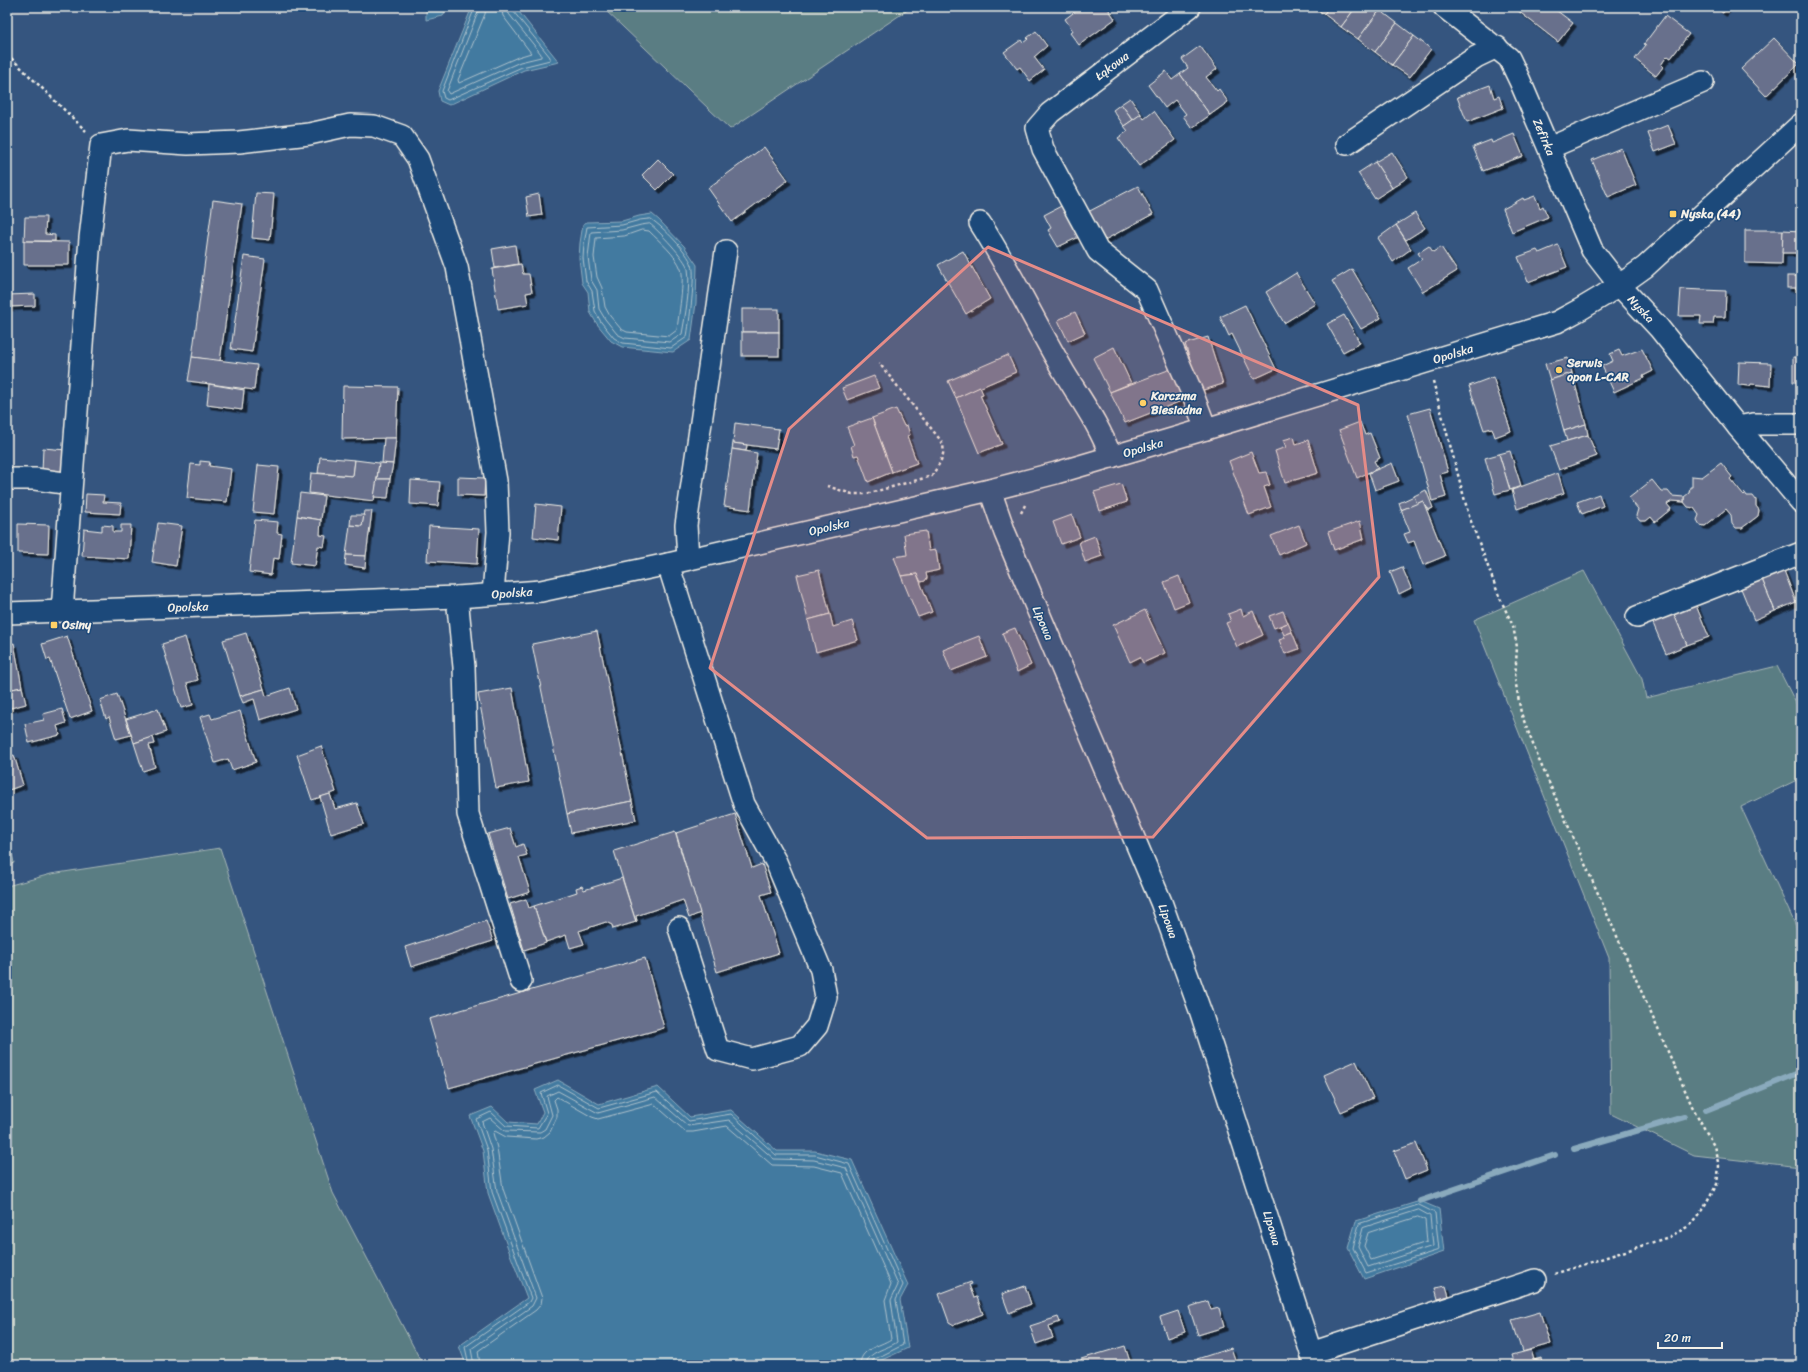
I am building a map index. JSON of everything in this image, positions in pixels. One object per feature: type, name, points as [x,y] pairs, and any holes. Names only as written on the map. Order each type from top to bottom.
[{"type":"street","name":"Łąkowa","points":[[1190,7],[1050,113],[1037,128],[1044,149],[1098,251],[1147,290],[1193,395],[1206,429]]},
{"type":"street","name":"Zefirka","points":[[1458,11],[1509,58],[1592,250],[1620,286]]},
{"type":"street","points":[[1347,144],[1476,57],[1497,47]]},
{"type":"street","points":[[1549,148],[1702,82]]},
{"type":"street","name":"Nyska","points":[[1801,124],[1678,238],[1620,286],[1659,328],[1738,427],[1801,502]]},
{"type":"street","points":[[62,611],[70,484],[90,238],[101,145],[128,140],[188,144],[239,142],[309,134],[350,125],[374,126],[402,136],[418,159],[457,267],[496,481],[498,532],[493,594]]},
{"type":"street","points":[[980,223],[1004,260],[1064,372],[1103,436],[1111,457]]},
{"type":"street","points":[[688,560],[686,525],[726,251]]},
{"type":"street","name":"Opolska","points":[[7,613],[457,597],[541,591],[688,560],[990,490],[1111,457],[1557,322],[1620,286]]},
{"type":"street","points":[[1738,427],[1753,424],[1801,424]]},
{"type":"street","points":[[7,479],[36,479],[70,484]]},
{"type":"street","name":"Lipowa","points":[[990,490],[1005,533],[1161,902],[1202,1013],[1313,1359]]},
{"type":"street","points":[[1637,617],[1801,553]]},
{"type":"street","points":[[668,564],[744,804],[776,862],[821,970],[826,997],[817,1026],[800,1046],[752,1059],[718,1050],[679,928]]},
{"type":"street","points":[[457,597],[464,667],[468,814],[521,981]]},
{"type":"street","points":[[1313,1359],[1535,1280]]},
{"type":"path","points":[[7,54],[101,145]]},
{"type":"path","points":[[1428,361],[1469,516],[1499,596],[1513,626],[1517,648],[1515,679],[1521,713],[1539,760],[1692,1106],[1714,1146],[1719,1166],[1717,1184],[1705,1206],[1689,1226],[1669,1237],[1535,1280]]},
{"type":"path","points":[[827,486],[852,494],[866,494],[932,476],[943,457],[945,448],[942,442],[879,363]]},
{"type":"highlighted area","points":[[988,247],[1358,405],[1379,577],[1153,837],[927,838],[710,668],[789,429]]},
{"type":"green space","points":[[602,7],[912,7],[730,129]]},
{"type":"green space","points":[[1584,571],[1642,679],[1646,698],[1777,666],[1801,713],[1801,778],[1741,807],[1801,937],[1801,1167],[1694,1155],[1611,1114],[1609,958],[1474,620]]},
{"type":"green space","points":[[7,832],[14,863],[7,865]]},
{"type":"green space","points":[[220,848],[333,1193],[423,1365],[7,1365],[7,886],[51,874]]},
{"type":"water","points":[[426,7],[447,7],[443,16],[426,20]]},
{"type":"water","points":[[472,7],[515,7],[559,62],[524,70],[449,105],[440,101],[438,91]]},
{"type":"water","points":[[652,214],[684,246],[697,265],[696,303],[691,340],[673,352],[622,347],[611,341],[597,324],[590,312],[588,292],[582,283],[579,258],[583,224],[587,222],[622,221]]},
{"type":"water","points":[[558,1080],[599,1104],[658,1087],[690,1117],[731,1110],[777,1151],[815,1151],[852,1160],[908,1285],[900,1300],[908,1348],[871,1365],[466,1365],[459,1346],[527,1298],[488,1193],[483,1151],[470,1116],[492,1107],[508,1122],[537,1124],[543,1112],[535,1090]]},
{"type":"water","points":[[1420,1201],[1439,1209],[1444,1252],[1364,1279],[1348,1248],[1356,1221]]},
{"type":"building","points":[[1081,7],[1107,7],[1115,19],[1079,45],[1070,33],[1073,31],[1065,19]]},
{"type":"building","points":[[1314,7],[1329,7],[1324,14]]},
{"type":"building","points":[[1329,7],[1356,7],[1341,27],[1324,14]]},
{"type":"building","points":[[1356,7],[1375,7],[1380,10],[1358,39],[1341,27]]},
{"type":"building","points":[[1517,7],[1552,7],[1573,23],[1558,42],[1517,10]]},
{"type":"building","points":[[1715,7],[1728,7],[1723,13]]},
{"type":"building","points":[[1380,10],[1397,23],[1375,52],[1358,39]]},
{"type":"building","points":[[1665,16],[1689,34],[1671,58],[1668,56],[1665,59],[1661,65],[1663,67],[1656,76],[1635,59],[1646,45],[1644,44]]},
{"type":"building","points":[[1397,23],[1414,36],[1392,65],[1375,52]]},
{"type":"building","points":[[1036,31],[1047,46],[1034,57],[1044,70],[1030,81],[1020,67],[1017,69],[1004,52],[1021,40],[1023,43]]},
{"type":"building","points":[[1414,36],[1431,49],[1410,77],[1392,65]]},
{"type":"building","points":[[1774,38],[1799,64],[1766,96],[1741,69]]},
{"type":"building","points":[[1200,46],[1217,69],[1206,77],[1217,91],[1219,89],[1228,102],[1210,115],[1180,74],[1188,68],[1182,59]]},
{"type":"building","points":[[1166,71],[1172,80],[1180,74],[1210,115],[1192,128],[1183,116],[1186,114],[1175,100],[1165,108],[1148,85]]},
{"type":"building","points":[[1490,85],[1494,98],[1499,96],[1503,108],[1467,122],[1457,97]]},
{"type":"building","points":[[1130,98],[1141,114],[1133,120],[1121,104]]},
{"type":"building","points":[[1121,104],[1133,120],[1124,126],[1113,110]]},
{"type":"building","points":[[1154,111],[1175,140],[1139,166],[1118,138],[1128,131],[1124,126],[1141,114],[1144,119]]},
{"type":"building","points":[[1668,125],[1676,144],[1655,152],[1648,133]]},
{"type":"building","points":[[1514,134],[1523,156],[1483,171],[1473,147],[1491,140],[1492,143]]},
{"type":"building","points":[[764,147],[788,180],[732,222],[708,188]]},
{"type":"building","points":[[1621,148],[1636,185],[1608,197],[1592,160]]},
{"type":"building","points":[[1392,152],[1408,177],[1392,188],[1375,162]]},
{"type":"building","points":[[658,159],[673,174],[657,190],[642,175]]},
{"type":"building","points":[[1375,162],[1392,188],[1375,199],[1358,173]]},
{"type":"building","points":[[1138,186],[1153,214],[1099,243],[1084,214]]},
{"type":"building","points":[[256,193],[274,194],[270,240],[252,238]]},
{"type":"building","points":[[539,194],[542,215],[529,217],[526,197]]},
{"type":"building","points":[[1535,196],[1540,208],[1543,206],[1548,217],[1512,232],[1503,209],[1523,198],[1524,200]]},
{"type":"building","points":[[213,200],[242,204],[220,361],[192,357]]},
{"type":"building","points":[[1067,203],[1083,235],[1058,247],[1048,230],[1051,228],[1044,215]]},
{"type":"building","points":[[1415,213],[1425,228],[1406,240],[1396,225]]},
{"type":"building","points":[[25,217],[46,217],[45,234],[55,235],[55,241],[24,241]]},
{"type":"building","points":[[1396,225],[1411,249],[1393,262],[1378,238]]},
{"type":"building","points":[[1745,230],[1783,230],[1782,264],[1745,263]]},
{"type":"building","points":[[1783,230],[1801,231],[1801,253],[1782,253]]},
{"type":"building","points":[[24,241],[69,242],[69,265],[24,265]]},
{"type":"building","points":[[515,245],[518,264],[495,268],[492,249]]},
{"type":"building","points":[[1558,245],[1567,267],[1528,282],[1518,257],[1537,250],[1539,253]]},
{"type":"building","points":[[1429,246],[1433,252],[1441,247],[1457,271],[1423,292],[1408,268],[1422,259],[1418,253]]},
{"type":"building","points":[[963,251],[990,299],[966,314],[938,265]]},
{"type":"building","points":[[244,256],[265,259],[252,352],[231,349]]},
{"type":"building","points":[[521,264],[523,274],[529,274],[532,292],[526,293],[528,304],[498,309],[492,269]]},
{"type":"building","points":[[1352,269],[1381,318],[1361,329],[1332,281]]},
{"type":"building","points":[[1296,273],[1315,304],[1284,323],[1266,292]]},
{"type":"building","points":[[1787,276],[1801,276],[1801,288],[1787,288]]},
{"type":"building","points":[[1681,289],[1726,291],[1725,317],[1714,317],[1713,324],[1700,324],[1701,316],[1679,316]]},
{"type":"building","points":[[35,294],[35,306],[7,307],[7,295]]},
{"type":"building","points":[[1245,305],[1276,369],[1254,379],[1232,334],[1229,336],[1220,317]]},
{"type":"building","points":[[742,309],[779,309],[779,332],[742,332]]},
{"type":"building","points":[[1075,312],[1085,333],[1068,341],[1058,320]]},
{"type":"building","points":[[1344,315],[1360,343],[1343,352],[1327,324]]},
{"type":"building","points":[[742,332],[779,332],[779,356],[742,356]]},
{"type":"building","points":[[1208,337],[1223,384],[1200,391],[1185,344]]},
{"type":"building","points":[[1114,347],[1131,383],[1110,392],[1093,358]]},
{"type":"building","points":[[1642,349],[1653,371],[1643,376],[1644,378],[1614,392],[1602,366],[1613,361],[1610,354],[1619,350],[1622,356]]},
{"type":"building","points":[[1008,355],[1016,372],[956,398],[948,381]]},
{"type":"building","points":[[192,357],[257,365],[254,390],[188,381]]},
{"type":"building","points":[[1793,357],[1801,357],[1801,389],[1797,389],[1797,382],[1793,382]]},
{"type":"building","points":[[1568,358],[1572,373],[1550,380],[1545,364]]},
{"type":"building","points":[[1739,362],[1771,363],[1770,386],[1751,384],[1750,386],[1738,385]]},
{"type":"building","points":[[1176,367],[1189,398],[1125,423],[1110,392]]},
{"type":"building","points":[[1572,373],[1586,424],[1564,431],[1550,380]]},
{"type":"building","points":[[874,376],[879,388],[847,400],[842,388]]},
{"type":"building","points":[[1493,377],[1511,431],[1495,437],[1492,428],[1484,430],[1469,386]]},
{"type":"building","points":[[209,384],[244,390],[242,410],[207,405]]},
{"type":"building","points":[[343,386],[398,387],[396,438],[342,439]]},
{"type":"building","points":[[980,387],[983,394],[980,395],[1002,444],[979,453],[956,398]]},
{"type":"building","points":[[1430,408],[1448,472],[1440,474],[1446,497],[1432,501],[1408,414]]},
{"type":"building","points":[[896,409],[904,426],[907,425],[910,435],[907,436],[917,463],[892,472],[872,418]]},
{"type":"building","points":[[872,418],[892,472],[868,482],[858,455],[854,456],[851,446],[854,445],[847,427]]},
{"type":"building","points":[[1360,422],[1365,435],[1370,433],[1380,458],[1374,461],[1378,468],[1357,478],[1339,430]]},
{"type":"building","points":[[735,423],[779,429],[776,449],[733,443]]},
{"type":"building","points":[[1586,424],[1588,435],[1567,441],[1564,431]]},
{"type":"building","points":[[1588,435],[1597,456],[1559,470],[1550,446]]},
{"type":"building","points":[[1294,437],[1296,444],[1308,440],[1318,473],[1285,483],[1275,451],[1286,447],[1283,440]]},
{"type":"building","points":[[384,438],[396,438],[393,464],[382,463]]},
{"type":"building","points":[[733,443],[747,445],[746,451],[732,449]]},
{"type":"building","points":[[43,448],[66,450],[64,474],[42,472]]},
{"type":"building","points":[[732,449],[757,453],[750,510],[724,506]]},
{"type":"building","points":[[1510,451],[1521,486],[1510,490],[1499,454]]},
{"type":"building","points":[[1251,452],[1259,473],[1266,472],[1270,485],[1264,487],[1271,507],[1249,515],[1229,461]]},
{"type":"building","points":[[1499,454],[1510,490],[1495,494],[1485,458]]},
{"type":"building","points":[[320,457],[355,460],[353,476],[318,473]]},
{"type":"building","points":[[355,460],[379,463],[374,501],[309,493],[311,473],[353,476]]},
{"type":"building","points":[[200,461],[210,462],[209,466],[231,469],[227,502],[187,498],[191,464],[200,465]]},
{"type":"building","points":[[379,463],[393,464],[390,479],[377,479]]},
{"type":"building","points":[[1392,463],[1399,481],[1375,490],[1369,473]]},
{"type":"building","points":[[1721,463],[1732,477],[1730,479],[1743,495],[1745,493],[1747,496],[1753,496],[1756,500],[1756,506],[1759,510],[1758,516],[1742,528],[1736,528],[1732,523],[1731,515],[1726,509],[1705,526],[1700,525],[1697,520],[1699,515],[1694,508],[1688,507],[1684,502],[1684,497],[1689,493],[1690,487],[1692,487],[1692,476],[1702,477]]},
{"type":"building","points":[[258,465],[279,467],[274,514],[253,512]]},
{"type":"building","points":[[1558,473],[1564,493],[1517,509],[1512,490]]},
{"type":"building","points":[[458,477],[485,478],[484,496],[458,495]]},
{"type":"building","points":[[377,479],[390,479],[388,498],[374,497]]},
{"type":"building","points":[[411,480],[440,482],[438,506],[410,504]]},
{"type":"building","points":[[1652,480],[1661,491],[1668,491],[1672,496],[1684,497],[1684,502],[1672,501],[1667,504],[1671,509],[1655,522],[1651,517],[1646,521],[1640,521],[1636,516],[1638,509],[1629,498]]},
{"type":"building","points":[[1121,484],[1127,502],[1100,511],[1094,492]]},
{"type":"building","points":[[1426,490],[1433,508],[1428,510],[1423,501],[1417,504],[1414,496]]},
{"type":"building","points":[[300,493],[324,496],[321,520],[297,516]]},
{"type":"building","points":[[86,494],[104,495],[103,502],[121,503],[120,514],[85,512]]},
{"type":"building","points":[[1599,494],[1603,506],[1582,514],[1577,502]]},
{"type":"building","points":[[1414,496],[1417,504],[1401,510],[1399,503]]},
{"type":"building","points":[[1423,501],[1445,556],[1423,565],[1414,541],[1408,543],[1404,534],[1410,532],[1401,510]]},
{"type":"building","points":[[536,504],[561,507],[558,540],[533,537]]},
{"type":"building","points":[[364,511],[372,511],[366,556],[346,555],[350,525],[362,526]]},
{"type":"building","points":[[351,515],[364,515],[362,526],[350,525]]},
{"type":"building","points":[[1072,515],[1080,537],[1061,544],[1053,522]]},
{"type":"building","points":[[297,516],[321,520],[320,535],[326,536],[324,547],[318,546],[315,566],[291,563]]},
{"type":"building","points":[[255,520],[278,522],[277,533],[282,534],[279,559],[273,558],[271,575],[249,572]]},
{"type":"building","points":[[1360,521],[1364,539],[1334,550],[1328,532]]},
{"type":"building","points":[[158,523],[182,526],[176,566],[152,562]]},
{"type":"building","points":[[18,524],[49,525],[48,554],[18,553]]},
{"type":"building","points":[[102,525],[113,526],[113,532],[121,532],[121,525],[131,525],[129,559],[82,556],[84,529],[102,531]]},
{"type":"building","points":[[1299,525],[1306,543],[1279,555],[1271,536]]},
{"type":"building","points":[[429,526],[479,529],[477,564],[427,561]]},
{"type":"building","points":[[926,531],[929,551],[936,550],[939,570],[926,573],[927,578],[925,581],[921,582],[917,574],[901,576],[894,557],[907,555],[904,534]]},
{"type":"building","points":[[1095,536],[1102,556],[1085,562],[1079,542]]},
{"type":"building","points":[[346,555],[366,556],[365,568],[345,565]]},
{"type":"building","points":[[1402,567],[1411,588],[1399,594],[1390,572]]},
{"type":"building","points":[[1783,568],[1796,602],[1775,611],[1761,577]]},
{"type":"building","points":[[819,570],[830,614],[808,620],[797,575]]},
{"type":"building","points":[[917,574],[932,612],[918,617],[901,576]]},
{"type":"building","points":[[1179,576],[1189,602],[1174,608],[1164,582]]},
{"type":"building","points":[[1761,577],[1775,611],[1754,620],[1740,586]]},
{"type":"building","points":[[1695,603],[1709,637],[1687,645],[1673,612]]},
{"type":"building","points":[[1241,609],[1243,616],[1253,611],[1263,635],[1237,647],[1226,623],[1231,621],[1228,614]]},
{"type":"building","points":[[1145,610],[1165,653],[1143,663],[1140,657],[1130,662],[1113,625]]},
{"type":"building","points":[[1283,611],[1288,623],[1274,628],[1269,616]]},
{"type":"building","points":[[1673,612],[1687,645],[1666,654],[1652,621]]},
{"type":"building","points":[[830,614],[833,627],[852,621],[858,640],[816,652],[808,620]]},
{"type":"building","points":[[1288,623],[1292,632],[1284,635],[1280,626]]},
{"type":"building","points":[[1015,628],[1031,665],[1017,672],[1002,633]]},
{"type":"building","points":[[597,631],[632,801],[567,814],[532,644]]},
{"type":"building","points":[[1292,632],[1299,649],[1285,654],[1279,640],[1285,638],[1284,635]]},
{"type":"building","points":[[246,633],[264,689],[240,696],[223,640]]},
{"type":"building","points":[[67,636],[92,711],[70,719],[50,659],[47,660],[42,644]]},
{"type":"building","points":[[979,636],[987,657],[951,671],[943,650]]},
{"type":"building","points":[[185,637],[198,680],[187,683],[193,705],[181,708],[162,644]]},
{"type":"building","points":[[14,643],[22,687],[7,690],[7,645]]},
{"type":"building","points":[[22,687],[26,704],[7,709],[7,690]]},
{"type":"building","points":[[290,688],[296,709],[260,720],[254,699],[243,703],[240,696],[264,689],[266,696]]},
{"type":"building","points":[[512,688],[529,782],[496,788],[478,694]]},
{"type":"building","points":[[117,694],[131,735],[116,739],[109,717],[106,719],[100,700]]},
{"type":"building","points":[[62,709],[66,723],[57,726],[60,735],[29,743],[25,724],[44,720],[43,714]]},
{"type":"building","points":[[158,709],[166,732],[134,743],[126,719]]},
{"type":"building","points":[[240,711],[256,762],[232,770],[228,759],[215,763],[200,717],[210,714],[212,719]]},
{"type":"building","points":[[153,737],[155,744],[149,745],[155,767],[143,771],[134,743]]},
{"type":"building","points":[[321,746],[336,792],[312,800],[297,755]]},
{"type":"building","points":[[14,755],[23,785],[9,790],[7,785],[7,757]]},
{"type":"building","points":[[330,794],[335,809],[357,803],[364,824],[331,834],[320,797]]},
{"type":"building","points":[[632,801],[636,820],[571,833],[567,814]]},
{"type":"building","points":[[735,814],[752,868],[762,864],[771,892],[761,895],[779,953],[717,972],[676,833]]},
{"type":"building","points":[[510,828],[516,847],[523,844],[527,855],[519,857],[530,892],[508,899],[488,834]]},
{"type":"building","points":[[675,832],[700,913],[689,918],[683,900],[636,916],[636,922],[614,851]]},
{"type":"building","points":[[622,878],[636,922],[613,929],[612,925],[606,922],[579,931],[584,944],[570,948],[566,935],[546,942],[534,906],[577,892],[576,888],[582,886],[584,890]]},
{"type":"building","points":[[526,899],[529,908],[534,906],[546,943],[524,950],[510,904]]},
{"type":"building","points":[[486,921],[493,941],[411,967],[405,947]]},
{"type":"building","points":[[645,958],[664,1028],[449,1088],[429,1019]]},
{"type":"building","points":[[1356,1061],[1373,1098],[1341,1112],[1324,1075]]},
{"type":"building","points":[[1416,1143],[1427,1170],[1405,1179],[1394,1151]]},
{"type":"building","points":[[971,1282],[972,1284],[969,1285],[974,1298],[977,1297],[983,1314],[954,1325],[949,1322],[939,1294]]},
{"type":"building","points":[[1025,1286],[1031,1304],[1009,1313],[1002,1294]]},
{"type":"building","points":[[1446,1286],[1449,1296],[1438,1299],[1435,1288]]},
{"type":"building","points":[[1208,1301],[1211,1310],[1219,1308],[1224,1327],[1198,1335],[1189,1307]]},
{"type":"building","points":[[1178,1311],[1185,1332],[1167,1338],[1160,1317]]},
{"type":"building","points":[[1540,1312],[1550,1344],[1522,1352],[1512,1320]]},
{"type":"building","points":[[1058,1317],[1060,1322],[1049,1326],[1053,1338],[1036,1344],[1030,1326]]},
{"type":"building","points":[[1125,1346],[1131,1365],[1083,1365],[1081,1359]]},
{"type":"building","points":[[1231,1348],[1237,1365],[1199,1365],[1197,1359]]},
{"type":"building","points":[[1531,1350],[1534,1360],[1541,1358],[1543,1365],[1515,1365],[1512,1355]]},
{"type":"waterway","points":[[1706,1110],[1801,1072]]},
{"type":"waterway","points":[[1574,1149],[1684,1117]]},
{"type":"waterway","points":[[1420,1201],[1555,1155]]},
{"type":"place","name":"Nyska (44)","points":[[1673,214]]},
{"type":"place","name":"Serwis opon L-CAR","points":[[1559,370]]},
{"type":"place","name":"Karczma Biesiadna","points":[[1143,403]]},
{"type":"place","name":"Osiny","points":[[54,625]]}]
